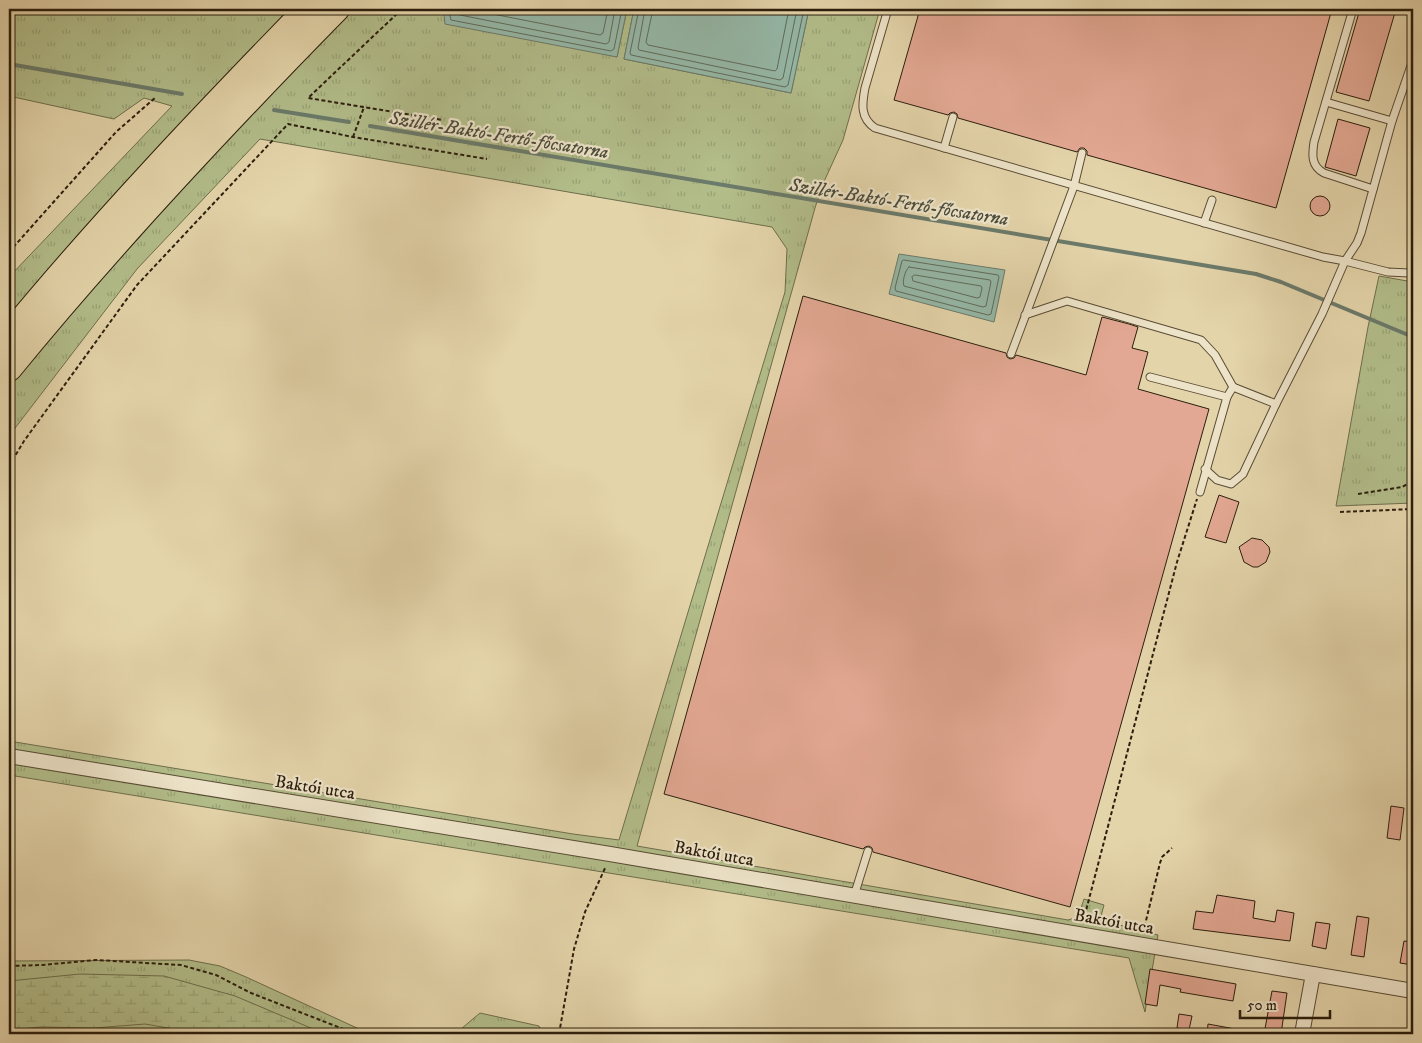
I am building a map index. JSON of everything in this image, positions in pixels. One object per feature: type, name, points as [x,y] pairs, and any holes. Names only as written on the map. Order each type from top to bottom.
[{"type":"highway","points":[[9,336],[185,136],[308,9]]},
{"type":"highway","points":[[9,368],[119,237],[241,106],[336,9]]},
{"type":"street","name":"Baktói utca","points":[[9,756],[610,854],[1413,991]]},
{"type":"street","points":[[1302,1034],[1313,974]]},
{"type":"lane","points":[[888,9],[863,101],[866,121],[875,128],[1323,257],[1388,272],[1409,273],[1413,270]]},
{"type":"lane","points":[[1353,9],[1314,142],[1312,159],[1318,170],[1373,189]]},
{"type":"lane","points":[[1205,469],[1217,480],[1231,484],[1243,474],[1322,314],[1345,261],[1357,244],[1392,122],[1413,60]]},
{"type":"lane","points":[[1326,102],[1392,122]]},
{"type":"lane","points":[[944,148],[953,117]]},
{"type":"lane","points":[[1011,354],[1046,256],[1074,186],[1082,154]]},
{"type":"lane","points":[[1204,222],[1212,200]]},
{"type":"lane","points":[[1025,315],[1067,301],[1201,340],[1215,355],[1233,387],[1276,404]]},
{"type":"lane","points":[[1150,377],[1228,397]]},
{"type":"lane","points":[[1200,492],[1205,469],[1228,397],[1233,387]]},
{"type":"lane","points":[[854,896],[868,851]]},
{"type":"path","points":[[402,9],[308,98],[443,120]]},
{"type":"path","points":[[9,252],[116,132],[156,97]]},
{"type":"path","points":[[353,137],[364,107]]},
{"type":"path","points":[[9,466],[24,441],[137,284],[288,124],[353,137],[487,159]]},
{"type":"path","points":[[1358,494],[1402,487],[1413,481]]},
{"type":"path","points":[[1080,934],[1177,562],[1200,492]]},
{"type":"path","points":[[1340,512],[1413,509]]},
{"type":"path","points":[[1140,945],[1160,862],[1162,857],[1172,848]]},
{"type":"path","points":[[559,1034],[574,949],[585,912],[592,894],[604,874],[610,854]]},
{"type":"path","points":[[9,966],[96,960],[180,965],[216,976],[251,994],[356,1034]]},
{"type":"green space","points":[[9,9],[449,9],[444,14],[617,57],[627,9],[634,9],[624,59],[791,93],[809,9],[880,9],[843,140],[822,186],[815,208],[637,846],[1068,920],[1078,917],[1084,899],[1104,905],[1100,920],[1158,935],[1145,1012],[1129,958],[9,775],[9,741],[619,840],[785,292],[787,249],[772,227],[260,139],[137,269],[9,436],[9,277],[172,106],[144,98],[114,119],[9,96]]},
{"type":"green space","points":[[1379,276],[1413,282],[1413,503],[1336,506],[1368,327]]},
{"type":"green space","points":[[189,960],[220,966],[370,1034],[9,1034],[9,961]]},
{"type":"green space","points":[[80,974],[164,976],[235,996],[325,1034],[203,1034],[145,1024],[94,1028],[41,1027],[9,1030],[9,981]]},
{"type":"green space","points":[[480,1013],[539,1026],[543,1034],[455,1034]]},
{"type":"water","points":[[449,9],[627,9],[617,57],[445,24],[444,14]]},
{"type":"water","points":[[634,9],[809,9],[791,93],[624,59]]},
{"type":"water","points":[[899,254],[1005,270],[994,322],[889,294]]},
{"type":"building","points":[[920,9],[1332,9],[1276,208],[1087,155],[1087,151],[1084,148],[1080,148],[1077,152],[958,118],[954,112],[948,115],[894,100]]},
{"type":"building","points":[[1360,9],[1396,9],[1369,101],[1336,92]]},
{"type":"building","points":[[1338,119],[1370,128],[1356,176],[1325,167]]},
{"type":"building","points":[[1316,196],[1324,196],[1330,202],[1330,210],[1324,216],[1316,216],[1310,210],[1310,202]]},
{"type":"building","points":[[803,296],[1006,353],[1010,359],[1016,355],[1086,375],[1102,317],[1129,324],[1138,327],[1132,348],[1148,352],[1138,389],[1209,409],[1070,907],[873,852],[869,846],[863,849],[664,794]]},
{"type":"building","points":[[1219,495],[1239,502],[1226,543],[1205,537]]},
{"type":"building","points":[[1252,538],[1262,540],[1269,547],[1270,552],[1266,562],[1258,567],[1253,567],[1244,562],[1239,547]]},
{"type":"building","points":[[1391,806],[1404,808],[1400,840],[1387,838]]},
{"type":"building","points":[[1217,895],[1255,901],[1253,918],[1275,922],[1277,910],[1294,913],[1290,941],[1193,929],[1196,911],[1213,913]]},
{"type":"building","points":[[1357,916],[1369,918],[1364,957],[1351,955]]},
{"type":"building","points":[[1316,922],[1330,924],[1326,949],[1312,946]]},
{"type":"building","points":[[1404,941],[1413,942],[1413,965],[1400,963]]},
{"type":"building","points":[[1150,969],[1236,984],[1233,1001],[1180,992],[1181,989],[1160,985],[1157,1006],[1145,1004]]},
{"type":"building","points":[[1272,991],[1287,993],[1281,1034],[1264,1034]]},
{"type":"building","points":[[1179,1014],[1192,1016],[1189,1030],[1177,1028]]},
{"type":"building","points":[[1208,1024],[1235,1029],[1235,1034],[1207,1034]]},
{"type":"waterway","name":"Szillér-Baktó-Fertő-főcsatorna","points":[[9,64],[182,94]]},
{"type":"waterway","name":"Szillér-Baktó-Fertő-főcsatorna","points":[[274,110],[349,122]]},
{"type":"waterway","name":"Szillér-Baktó-Fertő-főcsatorna","points":[[370,126],[1256,274],[1281,282],[1413,337]]}]
